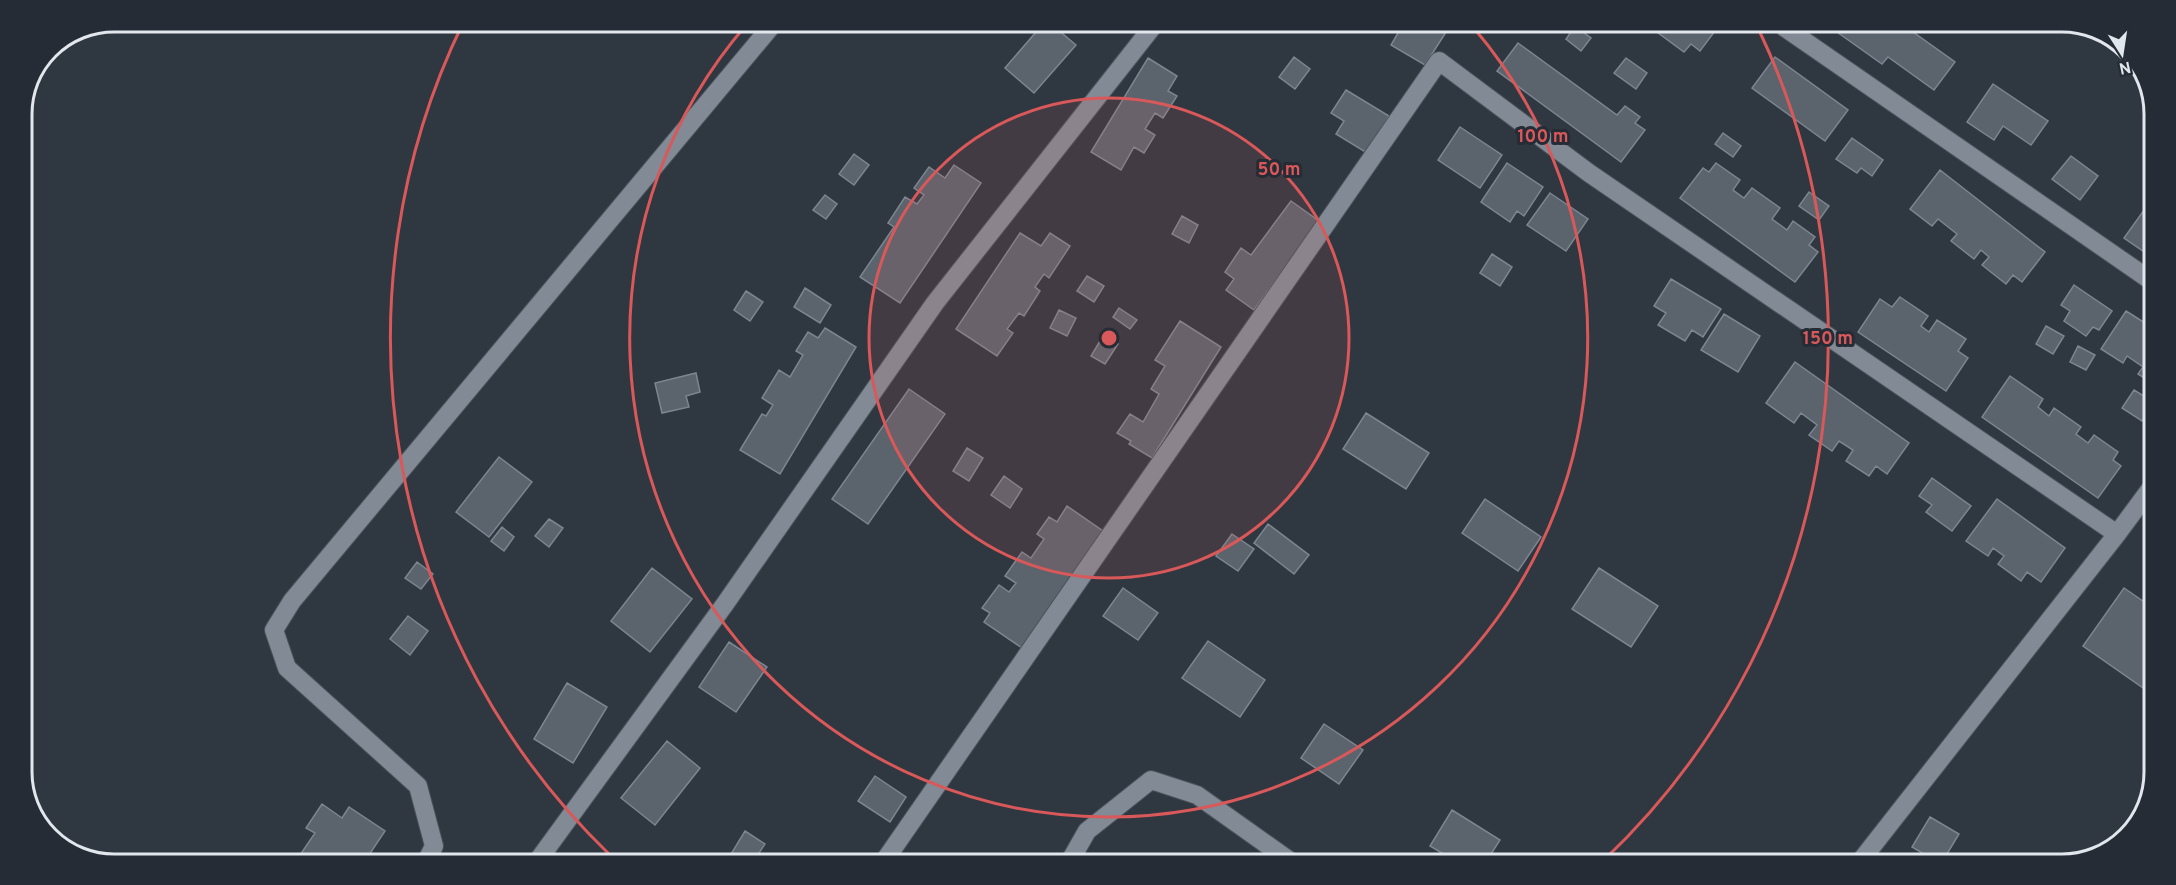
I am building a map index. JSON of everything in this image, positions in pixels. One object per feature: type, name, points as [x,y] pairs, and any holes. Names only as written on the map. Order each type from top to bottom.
[{"type":"street","points":[[430,854],[434,846],[418,786],[287,668],[274,630],[292,601],[766,32]]},
{"type":"street","points":[[543,854],[724,604],[935,303],[1148,32]]},
{"type":"street","points":[[1791,32],[2144,276]]},
{"type":"street","points":[[889,854],[1438,60],[1589,173],[2117,534]]},
{"type":"street","points":[[1866,854],[2144,497]]},
{"type":"street","points":[[1074,854],[1087,831],[1151,780],[1197,795],[1280,854]]},
{"type":"building","points":[[1036,32],[1061,32],[1076,45],[1034,93],[1005,68]]},
{"type":"building","points":[[1399,32],[1446,32],[1425,65],[1391,45]]},
{"type":"building","points":[[1571,32],[1583,32],[1591,38],[1581,51],[1566,39]]},
{"type":"building","points":[[1657,32],[1714,32],[1700,51],[1691,44],[1684,52]]},
{"type":"building","points":[[1837,32],[1913,32],[1955,62],[1934,90],[1888,57],[1882,64]]},
{"type":"building","points":[[1518,43],[1617,115],[1625,106],[1640,117],[1635,123],[1645,130],[1621,162],[1497,71]]},
{"type":"building","points":[[1294,57],[1310,69],[1295,89],[1279,77]]},
{"type":"building","points":[[1775,57],[1848,110],[1825,141],[1752,88]]},
{"type":"building","points":[[1148,58],[1177,76],[1168,91],[1177,96],[1163,118],[1155,113],[1145,129],[1155,135],[1144,153],[1134,147],[1121,170],[1091,152]]},
{"type":"building","points":[[1626,58],[1647,73],[1636,89],[1614,73]]},
{"type":"building","points":[[1993,84],[2048,121],[2031,145],[2003,126],[1994,140],[1967,122]]},
{"type":"building","points":[[1346,90],[1389,116],[1367,153],[1336,134],[1344,121],[1331,113]]},
{"type":"building","points":[[1460,127],[1502,155],[1480,188],[1438,160]]},
{"type":"building","points":[[1723,133],[1741,146],[1733,157],[1715,144]]},
{"type":"building","points":[[1852,138],[1883,160],[1872,176],[1861,168],[1857,173],[1836,159]]},
{"type":"building","points":[[854,154],[869,165],[854,185],[839,174]]},
{"type":"building","points":[[2071,156],[2098,176],[2080,200],[2052,179]]},
{"type":"building","points":[[1507,163],[1543,187],[1524,216],[1517,211],[1510,222],[1481,202]]},
{"type":"building","points":[[1716,163],[1740,180],[1733,190],[1744,198],[1752,188],[1780,208],[1772,219],[1787,230],[1793,221],[1815,237],[1809,245],[1818,252],[1795,282],[1680,198],[1703,168],[1709,172]]},
{"type":"building","points":[[954,165],[981,183],[900,303],[860,277],[894,227],[888,223],[905,197],[917,204],[924,195],[914,188],[929,167],[945,178]]},
{"type":"building","points":[[1940,170],[2045,252],[2022,282],[2013,275],[2006,284],[1982,265],[1989,257],[1981,250],[1974,259],[1951,241],[1957,234],[1938,219],[1932,226],[1910,209]]},
{"type":"building","points":[[1809,192],[1829,206],[1819,220],[1799,206]]},
{"type":"building","points":[[1550,193],[1588,219],[1566,251],[1527,225]]},
{"type":"building","points":[[825,195],[837,204],[826,219],[813,210]]},
{"type":"building","points":[[1291,201],[1319,221],[1254,310],[1226,290],[1234,279],[1225,272],[1241,248],[1251,255]]},
{"type":"building","points":[[2144,210],[2144,252],[2124,238]]},
{"type":"building","points":[[1182,216],[1198,225],[1189,243],[1172,234]]},
{"type":"building","points":[[1020,233],[1041,246],[1050,233],[1070,246],[1049,278],[1044,274],[1035,287],[1040,291],[1024,316],[1019,313],[1007,329],[1013,333],[997,356],[956,329]]},
{"type":"building","points":[[1492,254],[1512,267],[1500,286],[1480,273]]},
{"type":"building","points":[[1087,276],[1104,286],[1094,302],[1077,291]]},
{"type":"building","points":[[1671,279],[1721,309],[1703,337],[1692,330],[1685,341],[1658,325],[1666,313],[1654,306]]},
{"type":"building","points":[[2074,285],[2112,311],[2099,330],[2093,327],[2086,336],[2064,321],[2070,311],[2061,305]]},
{"type":"building","points":[[805,288],[831,305],[820,323],[794,307]]},
{"type":"building","points":[[746,291],[763,302],[750,321],[734,310]]},
{"type":"building","points":[[1900,297],[1928,316],[1921,326],[1929,332],[1937,320],[1966,339],[1958,351],[1968,358],[1946,391],[1858,332],[1880,299],[1892,307]]},
{"type":"building","points":[[1119,308],[1137,320],[1130,329],[1113,317]]},
{"type":"building","points":[[1059,310],[1076,318],[1067,336],[1050,328]]},
{"type":"building","points":[[2126,311],[2144,322],[2144,378],[2138,374],[2143,367],[2127,356],[2123,363],[2101,349]]},
{"type":"building","points":[[1724,314],[1760,336],[1738,372],[1701,350]]},
{"type":"building","points":[[1180,321],[1221,347],[1152,458],[1129,444],[1131,441],[1117,433],[1130,414],[1143,422],[1159,394],[1151,389],[1165,366],[1155,360]]},
{"type":"building","points":[[2046,326],[2064,336],[2053,354],[2036,344]]},
{"type":"building","points":[[825,328],[856,347],[780,474],[740,450],[762,414],[766,416],[773,405],[762,398],[779,370],[790,377],[803,355],[796,351],[808,332],[818,338]]},
{"type":"building","points":[[1103,336],[1118,344],[1105,364],[1091,356]]},
{"type":"building","points":[[2078,346],[2095,355],[2086,370],[2070,362]]},
{"type":"building","points":[[1795,362],[1909,443],[1887,474],[1876,466],[1869,476],[1846,461],[1853,450],[1839,441],[1832,451],[1809,435],[1817,425],[1801,413],[1794,423],[1766,403]]},
{"type":"building","points":[[696,373],[700,392],[686,396],[689,407],[662,413],[655,383]]},
{"type":"building","points":[[2010,376],[2043,399],[2038,407],[2049,416],[2054,408],[2081,427],[2076,434],[2088,443],[2094,435],[2118,452],[2113,460],[2121,466],[2098,498],[1982,417]]},
{"type":"building","points":[[909,389],[945,414],[868,524],[832,499]]},
{"type":"building","points":[[2134,390],[2144,396],[2142,421],[2122,408]]},
{"type":"building","points":[[1366,413],[1429,453],[1406,489],[1343,449]]},
{"type":"building","points":[[967,448],[983,458],[969,481],[953,471]]},
{"type":"building","points":[[499,457],[532,482],[489,537],[456,512]]},
{"type":"building","points":[[1004,476],[1022,489],[1010,508],[991,495]]},
{"type":"building","points":[[1932,478],[1971,506],[1952,531],[1926,512],[1932,505],[1919,496]]},
{"type":"building","points":[[1485,499],[1541,537],[1518,571],[1462,533]]},
{"type":"building","points":[[1997,499],[2065,548],[2041,582],[2027,572],[2021,581],[1998,564],[2004,556],[1993,548],[1988,556],[1966,541]]},
{"type":"building","points":[[1067,506],[1103,531],[1022,648],[984,622],[990,613],[982,608],[999,585],[1009,592],[1016,583],[1005,576],[1022,552],[1031,558],[1044,539],[1037,534],[1049,517],[1057,522]]},
{"type":"building","points":[[549,519],[563,528],[549,547],[535,536]]},
{"type":"building","points":[[1268,524],[1309,555],[1294,574],[1254,543]]},
{"type":"building","points":[[502,527],[514,537],[504,551],[491,541]]},
{"type":"building","points":[[1232,534],[1254,549],[1238,571],[1216,556]]},
{"type":"building","points":[[417,562],[433,574],[421,589],[405,578]]},
{"type":"building","points":[[652,568],[692,599],[650,652],[611,621]]},
{"type":"building","points":[[1599,568],[1658,606],[1631,647],[1572,609]]},
{"type":"building","points":[[1123,588],[1158,613],[1138,640],[1103,616]]},
{"type":"building","points":[[2124,588],[2144,602],[2144,689],[2083,646]]},
{"type":"building","points":[[408,616],[428,631],[410,655],[390,639]]},
{"type":"building","points":[[1208,641],[1265,680],[1240,717],[1182,678]]},
{"type":"building","points":[[729,642],[767,667],[736,712],[699,687]]},
{"type":"building","points":[[567,683],[607,707],[573,763],[534,739]]},
{"type":"building","points":[[1324,724],[1363,750],[1339,784],[1301,758]]},
{"type":"building","points":[[667,741],[700,768],[655,825],[621,798]]},
{"type":"building","points":[[875,776],[906,797],[890,822],[858,801]]},
{"type":"building","points":[[322,804],[342,818],[349,807],[385,831],[370,854],[301,854],[315,833],[306,828]]},
{"type":"building","points":[[1452,810],[1500,840],[1491,854],[1444,854],[1430,846]]},
{"type":"building","points":[[1930,817],[1959,834],[1947,854],[1924,854],[1912,847]]},
{"type":"building","points":[[745,831],[765,844],[758,854],[731,854]]}]
